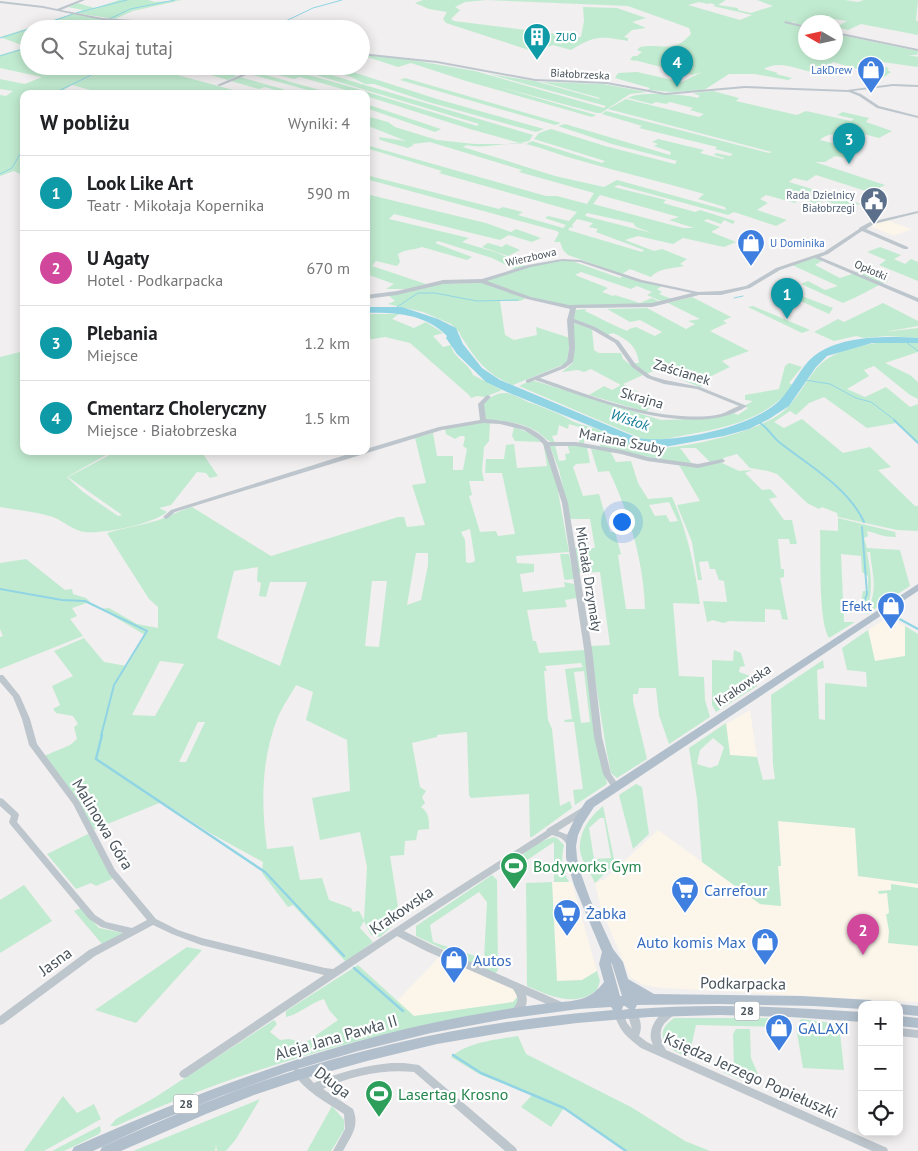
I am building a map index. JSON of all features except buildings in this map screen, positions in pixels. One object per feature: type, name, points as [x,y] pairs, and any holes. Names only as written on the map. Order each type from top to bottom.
[{"type":"main road","name":"Krakowska","points":[[631,1006],[617,962],[608,952],[572,865],[571,844],[576,826],[586,809],[590,804],[918,587]]},
{"type":"main road","name":"Krakowska","points":[[608,952],[605,964],[617,1007]]},
{"type":"main road","points":[[624,982],[653,999]]},
{"type":"main road","points":[[582,1004],[595,999],[610,983]]},
{"type":"main road","name":"Podkarpacka","points":[[631,1006],[653,999],[803,1000],[858,1004]]},
{"type":"main road","name":"Aleja Jana Pawła II","points":[[79,1151],[157,1115],[407,1034],[514,1014],[582,1004],[617,1007]]},
{"type":"main road","name":"Podkarpacka","points":[[631,1006],[676,1011],[770,1011],[858,1017]]},
{"type":"main road","name":"28","points":[[617,1007],[631,1006]]},
{"type":"main road","name":"Aleja Jana Pawła II","points":[[107,1151],[297,1070],[445,1038],[560,1020],[617,1007]]},
{"type":"main road","points":[[903,1009],[918,1011]]},
{"type":"main road","points":[[903,1021],[918,1023]]},
{"type":"street","points":[[59,9],[83,0]]},
{"type":"street","points":[[0,2],[59,9],[122,20]]},
{"type":"street","points":[[786,22],[798,25]]},
{"type":"street","points":[[843,34],[918,50]]},
{"type":"street","name":"Białobrzeska","points":[[370,55],[437,62],[535,80],[607,83],[665,94],[753,86],[861,93]]},
{"type":"street","points":[[219,85],[244,75]]},
{"type":"street","points":[[861,93],[870,88],[893,85],[918,86]]},
{"type":"street","points":[[861,93],[870,88]]},
{"type":"street","points":[[861,93],[866,99],[878,106],[918,117]]},
{"type":"street","points":[[482,281],[536,300],[573,308],[644,307],[699,293],[721,293],[748,287],[778,269],[817,257],[838,247],[861,229],[878,221],[918,212]]},
{"type":"street","points":[[861,229],[906,248]]},
{"type":"street","name":"Opłotki","points":[[817,257],[918,300]]},
{"type":"street","name":"Wierzbowa","points":[[370,296],[397,293],[443,282],[482,281],[544,262],[572,260],[581,261],[641,281],[699,293]]},
{"type":"street","points":[[552,384],[550,372],[565,366],[570,360],[570,320],[573,308]]},
{"type":"street","name":"Zaścianek","points":[[570,320],[593,328],[617,342],[634,366],[649,377],[664,382],[698,388],[744,406]]},
{"type":"street","name":"Skrajna","points":[[550,372],[531,380],[552,384],[668,418],[700,418],[724,415],[744,406]]},
{"type":"street","points":[[483,421],[480,404],[488,397]]},
{"type":"street","points":[[370,450],[441,428],[483,421],[500,422],[523,428],[540,437],[546,444]]},
{"type":"street","name":"Mariana Szuby","points":[[546,444],[576,444],[622,452],[647,459],[698,466],[722,461]]},
{"type":"street","name":"Michała Drzymały","points":[[546,444],[566,510],[588,649],[598,737],[607,774],[616,787]]},
{"type":"street","points":[[166,517],[173,510],[353,455]]},
{"type":"street","name":"Malinowa Góra","points":[[0,677],[16,696],[26,719],[33,745],[76,803],[112,872],[153,921],[174,932],[200,941],[325,972],[340,970]]},
{"type":"street","points":[[0,800],[15,815],[13,822],[92,917],[104,926],[132,930]]},
{"type":"street","name":"Krakowska","points":[[184,1074],[586,809]]},
{"type":"street","points":[[550,831],[566,837],[571,844]]},
{"type":"street","name":"Jasna","points":[[0,1021],[92,953],[132,930],[153,921]]},
{"type":"street","points":[[398,932],[563,1007]]},
{"type":"street","points":[[514,1014],[523,1004],[523,996],[517,987]]},
{"type":"street","points":[[631,1006],[637,1029],[634,1038]]},
{"type":"street","name":"Księdza Jerzego Popiełuszki","points":[[617,1007],[622,1026],[644,1045],[883,1151]]},
{"type":"street","points":[[664,1054],[656,1042],[656,1025],[676,1011]]},
{"type":"street","points":[[903,1032],[918,1034]]},
{"type":"street","points":[[314,1088],[332,1079],[400,1066],[416,1068],[512,1151]]},
{"type":"street","name":"Długa","points":[[297,1070],[314,1088],[349,1112],[350,1129],[338,1151]]},
{"type":"shaded area","points":[[888,220],[912,229],[894,236],[869,226]]},
{"type":"shaded area","points":[[888,617],[905,626],[905,656],[875,661],[868,630]]},
{"type":"shaded area","points":[[750,710],[757,757],[730,755],[726,724]]},
{"type":"shaded area","points":[[778,821],[855,828],[858,876],[918,884],[918,1002],[661,988],[643,985],[630,977],[601,909],[595,883],[605,879],[658,830],[760,904],[781,906],[778,865],[781,865]]},
{"type":"shaded area","points":[[552,882],[572,882],[597,971],[582,980],[557,982]]},
{"type":"shaded area","points":[[440,956],[513,989],[518,996],[513,1002],[414,1016],[397,1001]]},
{"type":"green space","points":[[119,0],[148,0],[155,2],[182,0],[133,11],[115,19],[75,13],[83,10],[68,7],[77,3],[95,8]]},
{"type":"green space","points":[[423,0],[487,0],[465,2],[455,7],[460,10],[451,19],[454,21],[581,37],[584,21],[583,7],[617,8],[646,18],[632,22],[646,28],[632,30],[624,37],[628,38],[628,41],[598,38],[592,39],[571,50],[553,45],[535,52],[446,23],[443,19],[447,12],[429,9],[415,3]]},
{"type":"green space","points":[[487,0],[726,0],[718,5],[738,8],[738,10],[751,13],[773,6],[757,0],[845,0],[858,2],[864,0],[918,0],[916,21],[918,21],[918,35],[861,24],[848,30],[843,29],[843,23],[847,21],[843,20],[843,15],[798,15],[798,20],[791,23],[781,21],[798,26],[798,60],[843,60],[843,35],[918,51],[917,55],[908,55],[918,57],[918,67],[875,61],[873,64],[889,68],[887,70],[891,72],[884,77],[833,62],[825,68],[832,71],[824,73],[815,73],[781,65],[764,69],[792,78],[788,80],[755,74],[729,74],[704,90],[671,92],[648,90],[650,88],[615,78],[618,73],[637,72],[682,82],[702,72],[692,75],[630,60],[633,56],[637,56],[642,52],[637,50],[640,47],[673,46],[679,44],[691,34],[689,28],[628,6]],"holes":[[[699,2],[716,5],[713,6],[752,15],[740,20],[688,5]]]},
{"type":"green space","points":[[73,14],[103,20],[54,20]]},
{"type":"green space","points":[[20,31],[20,44],[0,37]]},
{"type":"green space","points":[[20,49],[20,72],[0,68],[0,55]]},
{"type":"green space","points":[[370,56],[400,58],[475,71],[604,108],[606,106],[489,74],[535,81],[599,99],[542,82],[603,84],[647,92],[630,94],[601,113],[597,113],[496,86],[596,115],[592,117],[466,81],[411,63],[398,67],[370,58]]},
{"type":"green space","points":[[33,75],[93,75],[64,90],[20,90],[20,174],[14,171],[0,176],[0,95],[6,96],[13,91],[0,89],[0,79],[25,84],[42,77]]},
{"type":"green space","points":[[94,75],[177,75],[233,90],[90,90],[72,85]]},
{"type":"green space","points":[[210,75],[237,76],[228,80]]},
{"type":"green space","points":[[253,75],[266,75],[320,90],[307,90]]},
{"type":"green space","points":[[278,75],[308,75],[361,90],[346,90],[300,77],[294,79]]},
{"type":"green space","points":[[316,75],[331,75],[533,135],[529,141],[520,143],[370,97],[370,93],[477,126],[479,124]]},
{"type":"green space","points":[[344,75],[362,75],[437,99],[544,129],[536,132],[428,102],[374,84],[365,84]]},
{"type":"green space","points":[[240,77],[286,90],[275,90],[265,87],[259,89],[231,81]]},
{"type":"green space","points":[[405,78],[561,123],[555,125],[400,80]]},
{"type":"green space","points":[[713,91],[739,98],[736,101],[797,115],[806,111],[851,121],[854,119],[837,115],[843,112],[869,118],[866,122],[892,131],[879,138],[852,131],[845,136],[825,136],[820,140],[860,150],[845,158],[835,156],[825,162],[815,162],[885,185],[877,189],[882,191],[878,195],[816,175],[807,181],[794,178],[789,182],[861,204],[844,206],[824,201],[818,204],[800,199],[795,203],[766,195],[760,199],[768,203],[757,210],[787,220],[776,226],[734,212],[728,215],[618,185],[614,187],[666,200],[663,203],[695,212],[700,210],[735,221],[733,224],[724,220],[721,224],[707,219],[704,221],[720,227],[711,232],[736,242],[724,247],[683,238],[673,244],[638,236],[625,240],[654,251],[662,249],[687,259],[680,264],[684,266],[662,270],[651,277],[630,269],[622,274],[568,255],[563,250],[560,242],[554,242],[559,233],[557,231],[370,180],[370,176],[499,209],[503,207],[523,212],[518,215],[563,228],[566,225],[545,218],[548,216],[569,221],[577,212],[439,173],[442,171],[370,149],[370,146],[546,196],[557,196],[587,204],[594,193],[519,172],[522,170],[430,142],[412,144],[414,145],[408,148],[380,140],[379,137],[406,141],[370,127],[370,117],[437,140],[475,144],[508,144],[467,145],[463,147],[555,176],[604,187],[617,180],[726,210],[725,207],[698,199],[704,194],[523,144],[532,141],[602,163],[605,161],[534,139],[539,133],[551,129],[605,146],[675,164],[677,161],[612,144],[558,126],[565,124],[670,155],[671,152],[654,146],[658,144],[652,142],[658,139],[704,150],[700,153],[723,159],[714,155],[716,153],[730,156],[733,154],[715,149],[717,147],[639,128],[642,126],[602,114],[606,111],[769,153],[772,152],[608,109],[626,99],[699,117],[704,114],[690,110],[693,108],[670,102],[666,104],[656,102],[652,104],[628,98],[641,94],[673,94],[697,98],[700,96],[693,93]],"holes":[[[600,195],[679,217],[669,220],[694,228],[683,228],[593,204]],[[587,213],[633,223],[636,227],[652,233],[585,216]],[[577,219],[593,223],[589,227],[598,229],[596,232],[644,250],[642,252],[568,230],[570,227],[573,228],[572,225]]]},
{"type":"green space","points":[[370,105],[441,129],[435,132],[370,109]]},
{"type":"green space","points":[[370,195],[486,223],[511,232],[516,229],[541,238],[532,242],[509,235],[500,240],[394,214],[389,219],[469,238],[462,242],[498,253],[526,266],[516,270],[492,258],[438,241],[435,243],[472,257],[467,260],[422,247],[398,254],[400,262],[397,266],[376,261],[372,266],[426,284],[410,289],[386,289],[394,284],[370,275]]},
{"type":"green space","points":[[488,243],[502,247],[506,244],[520,250],[508,256],[482,247]]},
{"type":"green space","points":[[880,247],[901,255],[894,259],[905,264],[911,259],[918,262],[918,281],[879,265],[886,260],[867,252]]},
{"type":"green space","points":[[818,257],[822,261],[815,265],[840,278],[864,270],[888,281],[843,303],[801,284],[808,281],[825,290],[838,286],[792,265]]},
{"type":"green space","points":[[572,261],[620,278],[623,276],[662,286],[657,289],[662,292],[659,294],[672,299],[661,301],[647,295],[652,292],[637,286],[631,289],[581,272],[575,275],[608,288],[602,292],[640,303],[652,298],[660,302],[618,307],[575,307],[541,300],[486,281],[541,263]]},
{"type":"green space","points":[[482,283],[526,298],[520,301],[500,301],[505,335],[514,340],[537,335],[536,327],[570,338],[567,363],[513,385],[495,376],[483,366],[472,353],[460,333],[451,324],[423,312],[388,304],[395,301],[388,295],[436,284]]},
{"type":"green space","points":[[786,290],[833,308],[829,314],[783,293]]},
{"type":"green space","points":[[692,297],[731,317],[723,321],[727,323],[710,331],[749,351],[722,361],[730,367],[705,379],[696,376],[690,378],[704,385],[700,387],[675,377],[661,368],[646,374],[633,363],[639,363],[636,352],[631,344],[623,338],[613,333],[607,335],[573,320],[575,310],[586,309],[585,311],[622,329],[628,331],[636,327],[655,336],[662,332],[640,320],[630,322],[607,309],[647,308],[686,329],[695,324],[688,321],[700,319],[668,303]]},
{"type":"green space","points":[[883,303],[918,321],[918,326],[884,332],[918,328],[918,338],[887,336],[864,338],[856,336],[834,341],[814,332],[838,319],[844,322]]},
{"type":"green space","points":[[753,306],[810,330],[802,333],[748,307]]},
{"type":"green space","points":[[370,314],[399,314],[392,319],[414,328],[426,322],[443,333],[433,336],[443,347],[451,345],[452,350],[473,375],[502,390],[485,397],[477,396],[471,398],[410,343],[385,337],[370,339]]},
{"type":"green space","points":[[573,323],[592,329],[594,350],[599,353],[621,353],[623,359],[643,375],[623,384],[645,396],[639,401],[652,405],[646,412],[589,395],[604,386],[612,390],[621,385],[591,369],[584,372],[578,370],[562,372],[573,363]]},
{"type":"green space","points":[[883,342],[918,343],[918,352],[885,363],[910,375],[918,382],[918,399],[910,395],[874,366],[864,370],[869,376],[847,389],[865,397],[886,387],[910,407],[918,404],[918,443],[896,423],[867,428],[824,397],[809,403],[796,415],[790,411],[774,422],[784,428],[802,419],[843,453],[870,447],[891,467],[878,470],[915,506],[918,506],[918,531],[897,530],[838,517],[837,513],[822,507],[819,509],[807,503],[777,474],[750,468],[737,454],[723,458],[725,461],[720,462],[739,471],[752,470],[745,473],[762,490],[770,489],[777,497],[769,499],[784,520],[792,520],[797,544],[790,544],[789,539],[778,539],[781,569],[784,569],[784,577],[780,578],[788,620],[782,619],[780,610],[765,609],[765,622],[730,621],[723,623],[713,620],[707,622],[703,601],[727,602],[724,581],[719,580],[715,569],[710,569],[708,561],[699,562],[702,580],[698,580],[692,542],[677,505],[700,501],[679,465],[694,466],[710,462],[696,448],[680,448],[693,465],[600,448],[601,437],[584,430],[584,444],[579,443],[579,427],[569,424],[568,429],[559,425],[557,435],[552,436],[555,443],[524,426],[512,422],[486,419],[483,404],[496,394],[509,394],[558,413],[575,422],[644,446],[672,447],[728,436],[770,420],[791,404],[815,370],[829,358],[855,347]]},
{"type":"green space","points":[[20,352],[20,455],[106,455],[67,477],[83,492],[118,516],[122,515],[68,477],[109,455],[204,455],[218,476],[210,478],[206,473],[197,472],[171,505],[159,508],[167,512],[140,524],[104,531],[85,532],[53,517],[0,507],[0,357]]},
{"type":"green space","points":[[789,363],[802,367],[789,383],[793,385],[772,406],[760,413],[720,428],[657,440],[645,440],[519,386],[529,381],[535,381],[661,420],[700,419],[733,413],[738,415],[748,408],[744,406],[753,401],[745,400],[745,395],[779,389],[785,366]]},
{"type":"green space","points":[[482,422],[490,423],[489,441],[484,447],[482,471],[484,481],[469,481],[472,495],[469,496],[480,532],[496,531],[498,536],[515,534],[502,473],[485,473],[486,459],[504,459],[506,445],[514,444],[517,468],[547,466],[545,448],[557,486],[569,552],[516,556],[517,563],[534,564],[534,572],[520,574],[523,592],[565,587],[564,582],[574,584],[577,598],[565,600],[567,607],[527,610],[533,641],[536,641],[539,653],[585,650],[607,784],[575,805],[573,790],[583,789],[574,722],[565,722],[564,720],[572,719],[565,669],[583,667],[581,663],[545,666],[547,671],[544,671],[548,720],[552,729],[560,806],[570,801],[572,808],[532,837],[530,837],[529,794],[471,798],[469,795],[467,732],[437,735],[437,737],[412,743],[420,787],[426,791],[422,797],[425,803],[421,807],[428,816],[429,829],[418,830],[416,840],[405,841],[404,855],[390,856],[400,919],[380,937],[371,935],[364,921],[360,928],[373,942],[346,962],[293,905],[288,907],[262,873],[263,862],[210,833],[162,802],[90,831],[44,756],[70,745],[77,739],[74,727],[78,724],[73,716],[56,713],[53,709],[60,705],[52,686],[73,676],[54,651],[84,638],[104,662],[127,666],[145,635],[101,609],[109,608],[137,624],[158,628],[158,607],[149,599],[107,533],[159,520],[192,507],[271,556],[398,517],[404,517],[407,527],[425,525],[412,485],[426,483],[415,438],[433,433],[437,456],[453,456],[453,470],[463,470],[467,449],[463,446],[465,438],[460,436],[455,439],[446,434],[445,428]],"holes":[[[470,529],[474,562],[466,562],[465,540],[461,532]],[[416,553],[428,553],[428,565],[421,600],[407,605]],[[258,567],[257,581],[261,583],[259,596],[266,597],[270,582],[307,582],[280,666],[217,638],[234,571]],[[372,581],[387,581],[379,647],[365,646]],[[160,661],[184,664],[155,716],[132,715]],[[584,671],[590,722],[581,723],[574,672]],[[296,685],[313,692],[306,720],[347,740],[350,791],[312,798],[320,840],[360,832],[367,867],[364,920],[359,911],[353,912],[351,908],[329,900],[322,878],[300,880],[293,846],[267,849],[263,799],[265,767],[272,735],[281,710]],[[198,722],[205,722],[186,762],[179,762]]]},
{"type":"green space","points":[[514,427],[532,434],[542,442],[515,441],[512,436]]},
{"type":"green space","points":[[567,444],[587,447],[590,463],[576,464],[573,467],[583,496],[599,494],[610,532],[615,532],[621,554],[618,555],[626,609],[645,609],[642,574],[634,538],[623,503],[609,471],[598,472],[591,449],[610,451],[616,462],[631,461],[638,483],[648,499],[672,497],[690,549],[700,604],[673,603],[679,676],[704,677],[705,700],[710,717],[669,744],[659,715],[656,688],[639,688],[638,694],[633,694],[633,701],[647,759],[617,778],[611,773],[590,646],[610,645],[600,572],[578,573],[574,548],[595,548],[590,519],[570,519],[559,470],[550,446],[555,445],[559,461],[566,460],[565,454],[570,453]],"holes":[[[669,502],[678,521],[670,522],[666,515],[655,516],[649,505]]]},
{"type":"green space","points":[[838,518],[895,532],[896,537],[867,531],[868,536],[864,538],[867,548],[900,550],[910,586],[867,614],[864,613],[872,599],[874,584],[870,552],[867,552],[871,592],[870,599],[863,612],[861,601],[863,591],[868,591],[868,576],[862,572],[861,556],[841,554],[844,622],[855,622],[829,638],[823,617],[820,530],[838,531]]},
{"type":"green space","points":[[560,554],[569,554],[574,579],[565,580]]},
{"type":"green space","points":[[26,559],[65,590],[72,589],[73,594],[86,598],[90,602],[72,608],[77,616],[70,619],[83,636],[0,669],[0,637],[3,636],[0,629],[0,563]]},
{"type":"green space","points":[[905,626],[918,634],[918,884],[858,876],[855,828],[778,821],[781,866],[778,866],[781,906],[760,904],[702,862],[697,799],[689,748],[726,723],[730,755],[757,757],[763,780],[775,779],[771,695],[823,660],[824,668],[817,670],[819,719],[825,720],[825,683],[867,687],[866,672],[847,670],[842,648],[868,630],[875,661],[905,656]],"holes":[[[713,738],[724,747],[718,765],[710,768],[697,764],[700,750]]]},
{"type":"green space","points":[[734,650],[741,653],[745,666],[740,667],[739,672],[753,677],[757,686],[716,712],[712,705],[712,660],[733,661]]},
{"type":"green space","points":[[636,784],[642,787],[649,834],[633,849],[619,795]]},
{"type":"green space","points":[[603,806],[615,864],[595,883],[582,859],[580,841],[589,821]],"holes":[[[600,818],[604,818],[611,858],[594,859],[589,828]]]},
{"type":"green space","points":[[88,834],[114,878],[96,886],[91,883],[76,889],[47,854]]},
{"type":"green space","points":[[553,837],[557,838],[564,845],[562,864],[569,882],[554,882],[554,842],[503,876],[502,869],[540,842]]},
{"type":"green space","points":[[492,875],[497,880],[498,970],[495,974],[416,936],[416,926]],"holes":[[[479,892],[487,902],[484,959],[433,942],[430,925]]]},
{"type":"green space","points":[[552,882],[557,981],[582,980],[597,971],[600,981],[597,990],[580,998],[571,999],[553,996],[527,986],[526,883]]},
{"type":"green space","points":[[891,884],[918,888],[918,946],[888,943],[889,931],[886,914],[889,912],[887,893],[879,894],[878,891],[891,890]]},
{"type":"green space","points":[[24,885],[52,921],[0,953],[0,900]]},
{"type":"green space","points":[[81,908],[99,928],[123,933],[122,936],[102,944],[74,911]]},
{"type":"green space","points":[[187,947],[202,950],[136,1023],[95,1010]]},
{"type":"green space","points":[[358,965],[414,1016],[513,1002],[518,996],[513,989],[516,990],[520,998],[515,1008],[463,1017],[362,1040],[262,1069],[164,1105],[116,1126],[110,1126],[116,1119],[154,1098],[274,1020],[277,1024],[270,1032],[280,1040],[289,1039],[305,1043],[338,1020],[329,1010],[324,999],[286,1017],[286,1011]]},
{"type":"green space","points":[[674,1018],[779,1018],[783,1022],[784,1027],[696,1025],[689,1057],[674,1051],[665,1042],[663,1030]]},
{"type":"green space","points":[[800,1020],[839,1024],[844,1070],[803,1068],[796,1027],[799,1027]]},
{"type":"green space","points":[[736,1029],[750,1029],[751,1058],[761,1081],[752,1080],[750,1077],[743,1075],[741,1080],[723,1072],[734,1066],[733,1034]]},
{"type":"green space","points":[[518,1036],[526,1054],[631,1107],[685,1141],[710,1151],[626,1151],[564,1108],[551,1127],[521,1107],[532,1095],[479,1074],[451,1057],[474,1045]]},
{"type":"green space","points":[[63,1096],[77,1113],[94,1104],[101,1119],[44,1151],[24,1151]]},
{"type":"green space","points":[[260,1099],[236,1139],[226,1151],[217,1151],[216,1145],[215,1151],[133,1151]]},
{"type":"green space","points":[[332,1106],[344,1120],[344,1130],[331,1151],[307,1151]]},
{"type":"green space","points":[[100,1126],[101,1131],[99,1134],[64,1151],[52,1151]]},
{"type":"water","points":[[370,307],[402,307],[438,319],[456,328],[463,344],[482,368],[500,380],[638,438],[653,439],[712,432],[751,419],[779,401],[814,356],[837,344],[879,337],[918,338],[918,343],[872,343],[827,356],[816,367],[789,406],[769,419],[749,429],[724,436],[659,448],[631,445],[625,440],[486,382],[457,354],[446,338],[447,336],[439,329],[420,319],[388,313],[370,313]]},
{"type":"waterway","points":[[76,13],[127,0]]},
{"type":"waterway","points":[[107,20],[130,9],[175,0]]},
{"type":"waterway","points":[[288,20],[313,8],[342,0]]},
{"type":"waterway","points":[[55,20],[73,14]]},
{"type":"waterway","points":[[0,38],[20,32]]},
{"type":"waterway","points":[[0,56],[20,50]]},
{"type":"waterway","points":[[60,90],[92,75]]},
{"type":"waterway","points":[[0,174],[12,168],[20,154]]},
{"type":"waterway","points":[[394,309],[418,293],[435,293],[477,301],[518,300]]},
{"type":"waterway","points":[[734,298],[743,296]]},
{"type":"waterway","points":[[906,342],[918,351]]},
{"type":"waterway","points":[[805,380],[830,384],[856,398],[871,402],[896,421]]},
{"type":"waterway","points":[[894,420],[918,443]]},
{"type":"waterway","points":[[760,423],[779,442],[838,487],[857,509],[864,522]]},
{"type":"waterway","points":[[862,527],[867,594],[864,602]]},
{"type":"waterway","points":[[0,589],[62,600],[85,601],[147,631],[114,685],[101,736]]},
{"type":"waterway","points":[[894,616],[918,629]]},
{"type":"waterway","points":[[102,735],[96,759],[265,872],[344,956]]},
{"type":"waterway","points":[[354,968],[403,1011]]},
{"type":"waterway","points":[[453,1055],[481,1073],[564,1108],[626,1151]]},
{"type":"place","name":"ZUO","points":[[537,61]]},
{"type":"place","name":"Cmentarz Choleryczny","points":[[677,87]]},
{"type":"place","name":"LakDrew","points":[[871,94]]},
{"type":"place","name":"Plebania","points":[[849,164]]},
{"type":"place","name":"Rada Dzielnicy Białobrzegi","points":[[874,225]]},
{"type":"place","name":"U Dominika","points":[[751,267]]},
{"type":"place","name":"Look Like Art","points":[[787,319]]},
{"type":"place","name":"Efekt","points":[[891,630]]},
{"type":"place","name":"Bodyworks Gym","points":[[514,890]]},
{"type":"place","name":"Carrefour","points":[[685,914]]},
{"type":"place","name":"Żabka","points":[[567,937]]},
{"type":"place","name":"U Agaty","points":[[863,955]]},
{"type":"place","name":"Auto komis Max","points":[[765,966]]},
{"type":"place","name":"Autos","points":[[454,984]]},
{"type":"place","name":"GALAXI","points":[[779,1052]]},
{"type":"place","name":"Lasertag Krosno","points":[[379,1118]]},
{"type":"water label","name":"Wisłok","points":[[630,420]]}]
